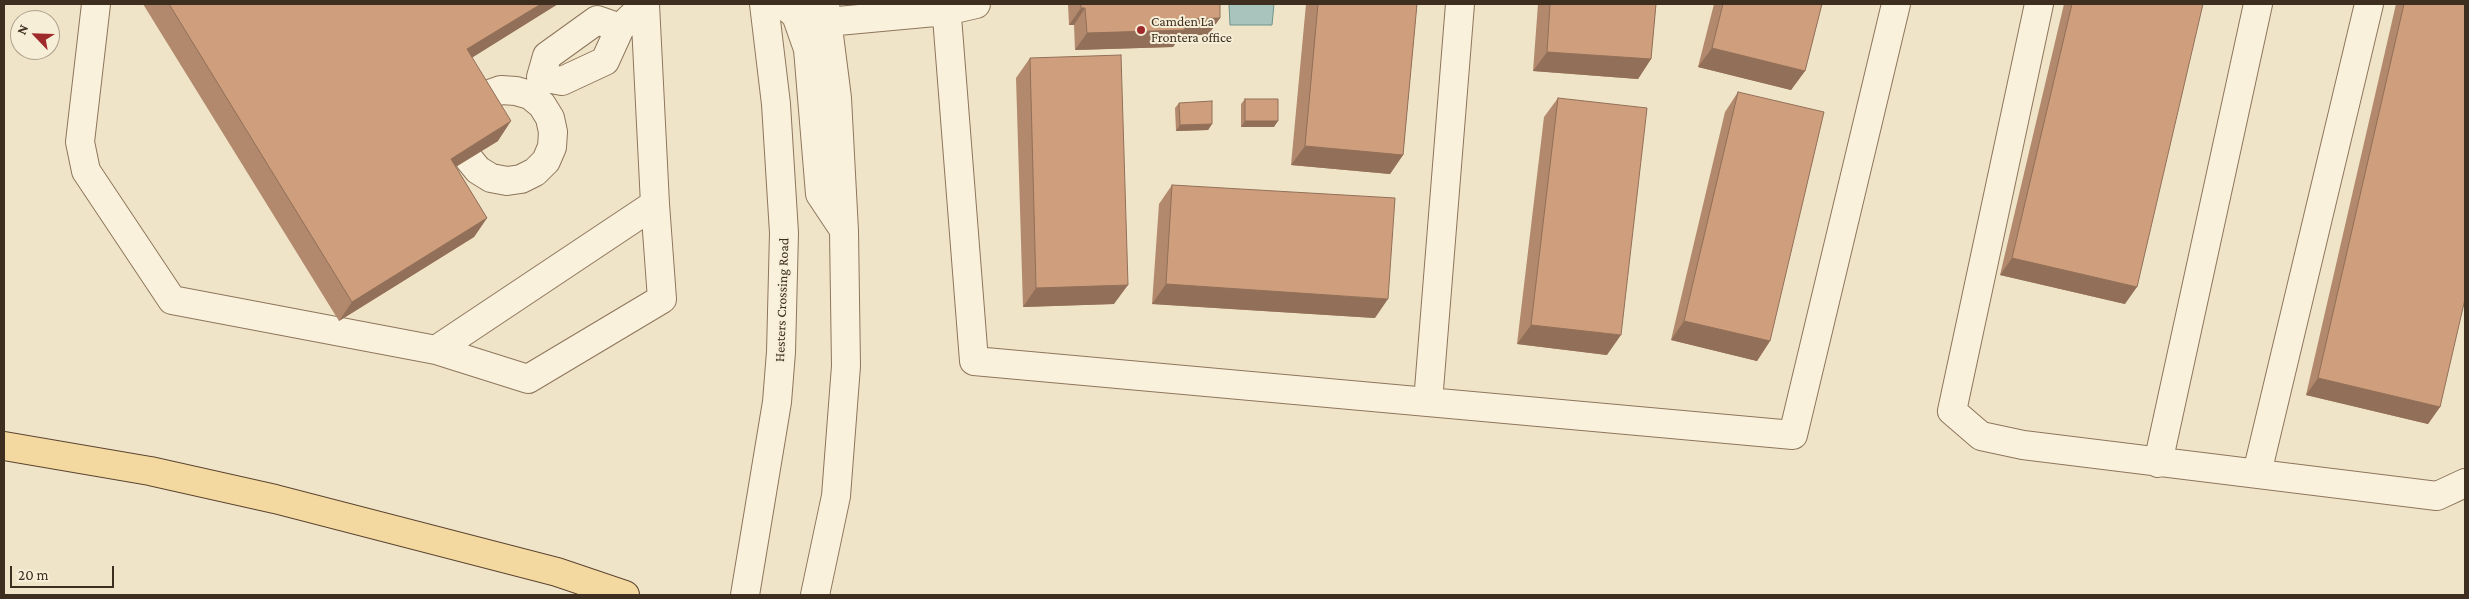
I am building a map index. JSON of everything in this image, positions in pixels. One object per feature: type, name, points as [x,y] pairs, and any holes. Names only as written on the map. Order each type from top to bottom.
[{"type":"main road","points":[[4,446],[150,471],[275,499],[558,572],[625,595]]},
{"type":"street","points":[[96,4],[80,142],[86,171],[172,300],[436,350],[528,379],[662,298],[655,204],[645,4]]},
{"type":"street","points":[[475,104],[487,95],[501,90],[516,90],[562,81],[605,62],[620,28],[645,4]]},
{"type":"street","name":"Hesters Crossing Road","points":[[745,595],[777,402],[781,352],[784,233],[776,104],[764,4]]},
{"type":"street","points":[[783,4],[796,14],[808,49],[820,194],[844,231]]},
{"type":"street","points":[[794,4],[826,13],[946,8],[976,4]]},
{"type":"street","points":[[1428,402],[1460,4]]},
{"type":"street","points":[[946,8],[974,361],[1793,435],[1896,4]]},
{"type":"street","points":[[2039,4],[1952,411],[1982,436],[2023,445],[2437,496],[2465,483]]},
{"type":"street","points":[[2158,463],[2258,4]]},
{"type":"street","points":[[2257,473],[2369,4]]},
{"type":"street","points":[[814,595],[836,496],[846,375],[844,231],[837,98],[826,13]]},
{"type":"street","points":[[469,158],[478,170],[492,178],[506,181],[521,178],[535,172],[552,147],[553,132],[550,118],[542,105],[536,86],[547,56],[597,20],[620,28]]},
{"type":"street","points":[[436,350],[655,204]]},
{"type":"water","points":[[1229,4],[1274,4],[1272,25],[1230,25]]},
{"type":"building","points":[[169,4],[541,4],[467,49],[511,121],[451,159],[487,218],[352,302]]},
{"type":"building","points":[[1081,4],[1220,4],[1220,18],[1185,19],[1185,30],[1087,33],[1085,8],[1081,8]]},
{"type":"building","points":[[1318,4],[1417,4],[1403,155],[1305,146]]},
{"type":"building","points":[[1550,4],[1656,4],[1651,59],[1547,52]]},
{"type":"building","points":[[1723,4],[1822,4],[1805,71],[1712,48]]},
{"type":"building","points":[[2072,4],[2203,4],[2137,287],[2012,258]]},
{"type":"building","points":[[2404,4],[2465,4],[2465,299],[2440,407],[2318,378]]},
{"type":"building","points":[[1121,55],[1128,285],[1036,288],[1030,58]]},
{"type":"building","points":[[1738,92],[1824,112],[1770,341],[1684,321]]},
{"type":"building","points":[[1558,98],[1647,108],[1621,335],[1531,325]]},
{"type":"building","points":[[1245,99],[1278,99],[1278,121],[1245,121]]},
{"type":"building","points":[[1212,101],[1212,124],[1180,125],[1179,103]]},
{"type":"building","points":[[1172,185],[1395,198],[1388,299],[1166,284]]},
{"type":"place","name":"Camden La Frontera office","points":[[1141,30]]}]
